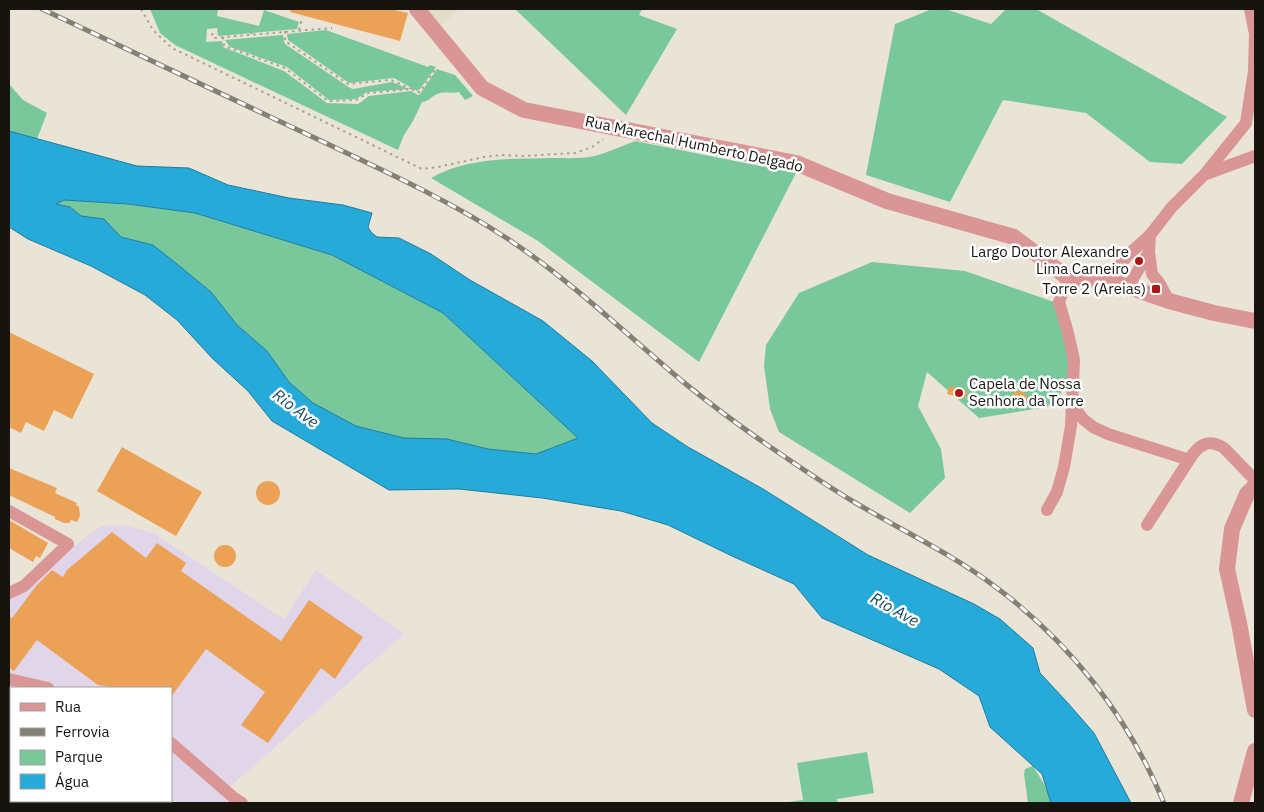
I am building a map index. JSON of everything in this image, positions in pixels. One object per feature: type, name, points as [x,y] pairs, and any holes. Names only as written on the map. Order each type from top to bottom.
[{"type":"street","name":"Rua Marechal Humberto Delgado","points":[[416,9],[482,88],[524,110],[796,163],[887,202],[1014,237],[1068,278]]},
{"type":"street","points":[[1108,280],[1127,256],[1150,235],[1172,207],[1205,174],[1246,123],[1254,71],[1255,34],[1250,9]]},
{"type":"street","points":[[1226,148],[1239,162]]},
{"type":"street","points":[[1205,174],[1255,156]]},
{"type":"street","points":[[1150,235],[1149,252],[1152,274],[1169,301]]},
{"type":"street","points":[[1128,287],[1149,252]]},
{"type":"street","points":[[1048,510],[1057,492],[1064,467],[1071,426],[1074,360],[1059,302],[1068,278],[1108,280],[1169,301],[1214,313],[1255,320]]},
{"type":"street","points":[[1072,404],[1083,419],[1093,427],[1154,450],[1189,460]]},
{"type":"street","points":[[1147,525],[1198,447],[1206,444],[1216,444],[1224,448],[1255,480]]},
{"type":"street","points":[[1255,486],[1247,494],[1232,529],[1227,569],[1255,710]]},
{"type":"street","points":[[9,511],[68,544],[24,586],[9,593]]},
{"type":"street","points":[[9,679],[44,687]]},
{"type":"street","points":[[172,744],[232,797],[242,803]]},
{"type":"street","points":[[1241,803],[1255,751]]},
{"type":"path","points":[[141,9],[153,30],[172,48],[422,169],[501,155],[524,156],[575,153],[605,138],[608,126]]},
{"type":"path","points":[[298,30],[302,18]]},
{"type":"path","points":[[251,34],[254,25]]},
{"type":"path","points":[[212,33],[212,38],[332,28]]},
{"type":"path","points":[[284,32],[285,40],[348,84],[391,80],[416,92],[420,92],[436,68]]},
{"type":"path","points":[[223,37],[224,46],[285,68],[328,101],[356,100],[368,93],[412,89]]},
{"type":"shaded area","points":[[426,9],[459,9],[440,26]]},
{"type":"shaded area","points":[[123,525],[154,533],[284,619],[316,570],[404,634],[225,791],[244,803],[9,803],[9,591],[22,584],[101,526]]},
{"type":"green space","points":[[150,9],[218,9],[217,16],[259,26],[264,10],[299,22],[297,29],[218,36],[217,28],[207,29],[206,42],[222,41],[223,47],[284,71],[327,103],[358,104],[369,96],[411,91],[418,95],[437,69],[455,75],[473,96],[465,100],[459,92],[442,93],[422,102],[398,150],[175,45],[160,33]]},
{"type":"green space","points":[[515,9],[642,9],[639,15],[677,29],[626,115]]},
{"type":"green space","points":[[932,9],[945,9],[991,24],[1006,9],[1036,9],[1227,117],[1182,164],[1150,162],[1086,113],[1003,100],[950,202],[866,175],[895,24]]},
{"type":"green space","points":[[326,30],[428,67],[430,65],[436,67],[417,91],[394,78],[349,83],[288,40],[287,34]]},
{"type":"green space","points":[[283,35],[285,44],[350,88],[392,82],[409,89],[367,92],[356,99],[329,100],[287,67],[230,47],[225,40]]},
{"type":"green space","points":[[9,84],[23,100],[47,113],[37,139],[9,131]]},
{"type":"green space","points":[[635,141],[796,173],[699,362],[538,241],[431,178],[460,166],[490,160],[590,157]]},
{"type":"green space","points":[[64,200],[128,204],[195,213],[332,255],[443,313],[578,438],[536,454],[488,449],[447,439],[404,438],[356,426],[313,403],[289,382],[267,351],[237,325],[211,292],[153,245],[121,237],[104,219],[81,216],[70,207],[55,204]]},
{"type":"green space","points":[[872,262],[965,271],[1057,303],[1067,333],[1071,382],[1047,407],[979,418],[927,372],[918,406],[941,449],[945,478],[910,513],[779,432],[770,409],[764,366],[766,345],[799,293]]},
{"type":"green space","points":[[867,752],[874,793],[837,799],[838,803],[780,803],[803,800],[797,763]]},
{"type":"green space","points":[[1033,766],[1047,789],[1051,803],[1028,803],[1024,774],[1025,769]]},
{"type":"water","name":"Rio Ave","points":[[9,131],[137,166],[189,168],[228,185],[289,198],[343,205],[372,213],[368,227],[377,237],[399,238],[431,254],[470,280],[543,321],[592,361],[652,423],[688,447],[763,489],[868,555],[974,604],[1000,619],[1033,648],[1040,673],[1094,733],[1131,803],[1051,803],[1042,774],[990,727],[979,696],[939,669],[822,618],[794,584],[668,525],[621,511],[542,498],[459,489],[389,490],[272,421],[248,391],[213,359],[177,320],[145,295],[91,266],[28,239],[9,227]],"holes":[[[64,200],[128,204],[195,213],[332,255],[443,313],[578,438],[536,454],[488,449],[447,439],[404,438],[356,426],[313,403],[289,382],[267,351],[237,325],[211,292],[153,245],[121,237],[104,219],[81,216],[70,207],[56,204]]]},
{"type":"building","points":[[291,9],[391,9],[408,13],[400,41],[290,12]]},
{"type":"building","points":[[9,332],[94,374],[72,419],[54,410],[44,431],[26,422],[21,433],[9,427]]},
{"type":"building","name":"Capela de Nossa Senhora da Torre","points":[[949,386],[967,391],[965,399],[947,394]]},
{"type":"building","points":[[1019,391],[1027,399],[1019,407],[1011,399]]},
{"type":"building","points":[[122,447],[202,492],[176,536],[97,491]]},
{"type":"building","points":[[9,468],[57,488],[55,493],[77,503],[80,516],[77,522],[71,520],[69,523],[64,523],[9,495]]},
{"type":"building","points":[[268,481],[273,482],[279,488],[279,498],[273,504],[268,505],[263,504],[257,498],[256,493],[257,488],[263,482]]},
{"type":"building","points":[[9,520],[48,543],[40,558],[36,556],[33,562],[9,548]]},
{"type":"building","points":[[112,532],[146,558],[157,543],[186,563],[181,571],[281,641],[309,600],[363,637],[335,679],[321,668],[268,743],[241,725],[265,692],[206,649],[172,696],[172,687],[111,687],[98,685],[37,640],[14,671],[9,668],[9,616],[12,618],[36,586],[52,570],[63,577],[67,570]]},
{"type":"building","points":[[225,545],[235,552],[236,556],[229,566],[225,567],[215,560],[214,556],[221,546]]},
{"type":"railway","points":[[42,9],[413,185],[485,224],[531,255],[575,289],[682,381],[744,429],[843,495],[960,562],[1021,607],[1047,630],[1094,682],[1133,740],[1164,803]]},
{"type":"place","name":"Largo Doutor Alexandre Lima Carneiro","points":[[1139,261]]},
{"type":"place","name":"Torre 2 (Areias)","points":[[1156,289]]},
{"type":"place","name":"Capela de Nossa Senhora da Torre","points":[[959,393]]}]
